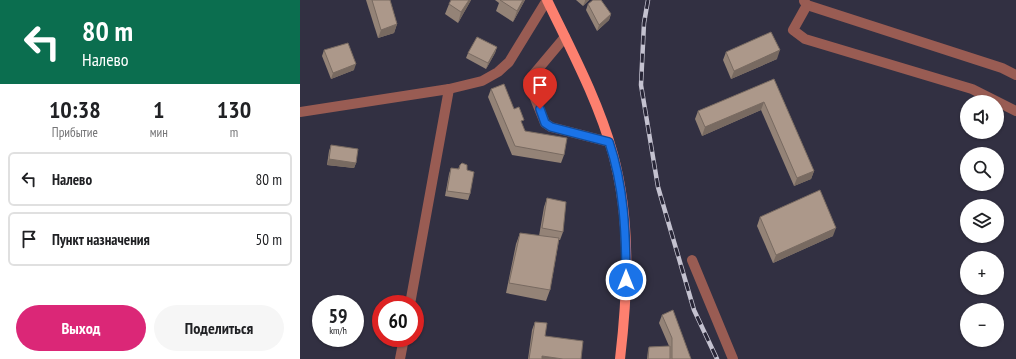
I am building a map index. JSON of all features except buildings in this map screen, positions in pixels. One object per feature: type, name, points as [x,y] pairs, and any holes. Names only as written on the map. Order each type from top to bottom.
[{"type":"main road","points":[[547,0],[585,79],[609,142],[622,199],[626,240],[624,329],[620,359]]},
{"type":"street","points":[[300,112],[448,89],[482,82],[510,62],[547,0]]},
{"type":"street","points":[[1016,75],[1002,68],[805,3],[793,30],[806,39],[972,89],[1016,111]]},
{"type":"street","points":[[565,37],[528,81],[545,123],[551,127],[609,142]]},
{"type":"street","points":[[412,295],[448,89]]},
{"type":"street","points":[[692,260],[733,359]]},
{"type":"street","points":[[400,359],[402,347]]},
{"type":"railway","points":[[648,0],[644,23],[641,85],[658,187],[694,310],[717,359]]},
{"type":"route","points":[[540,109],[545,123],[551,127],[609,142],[613,154],[622,199],[626,240],[626,280]]}]
